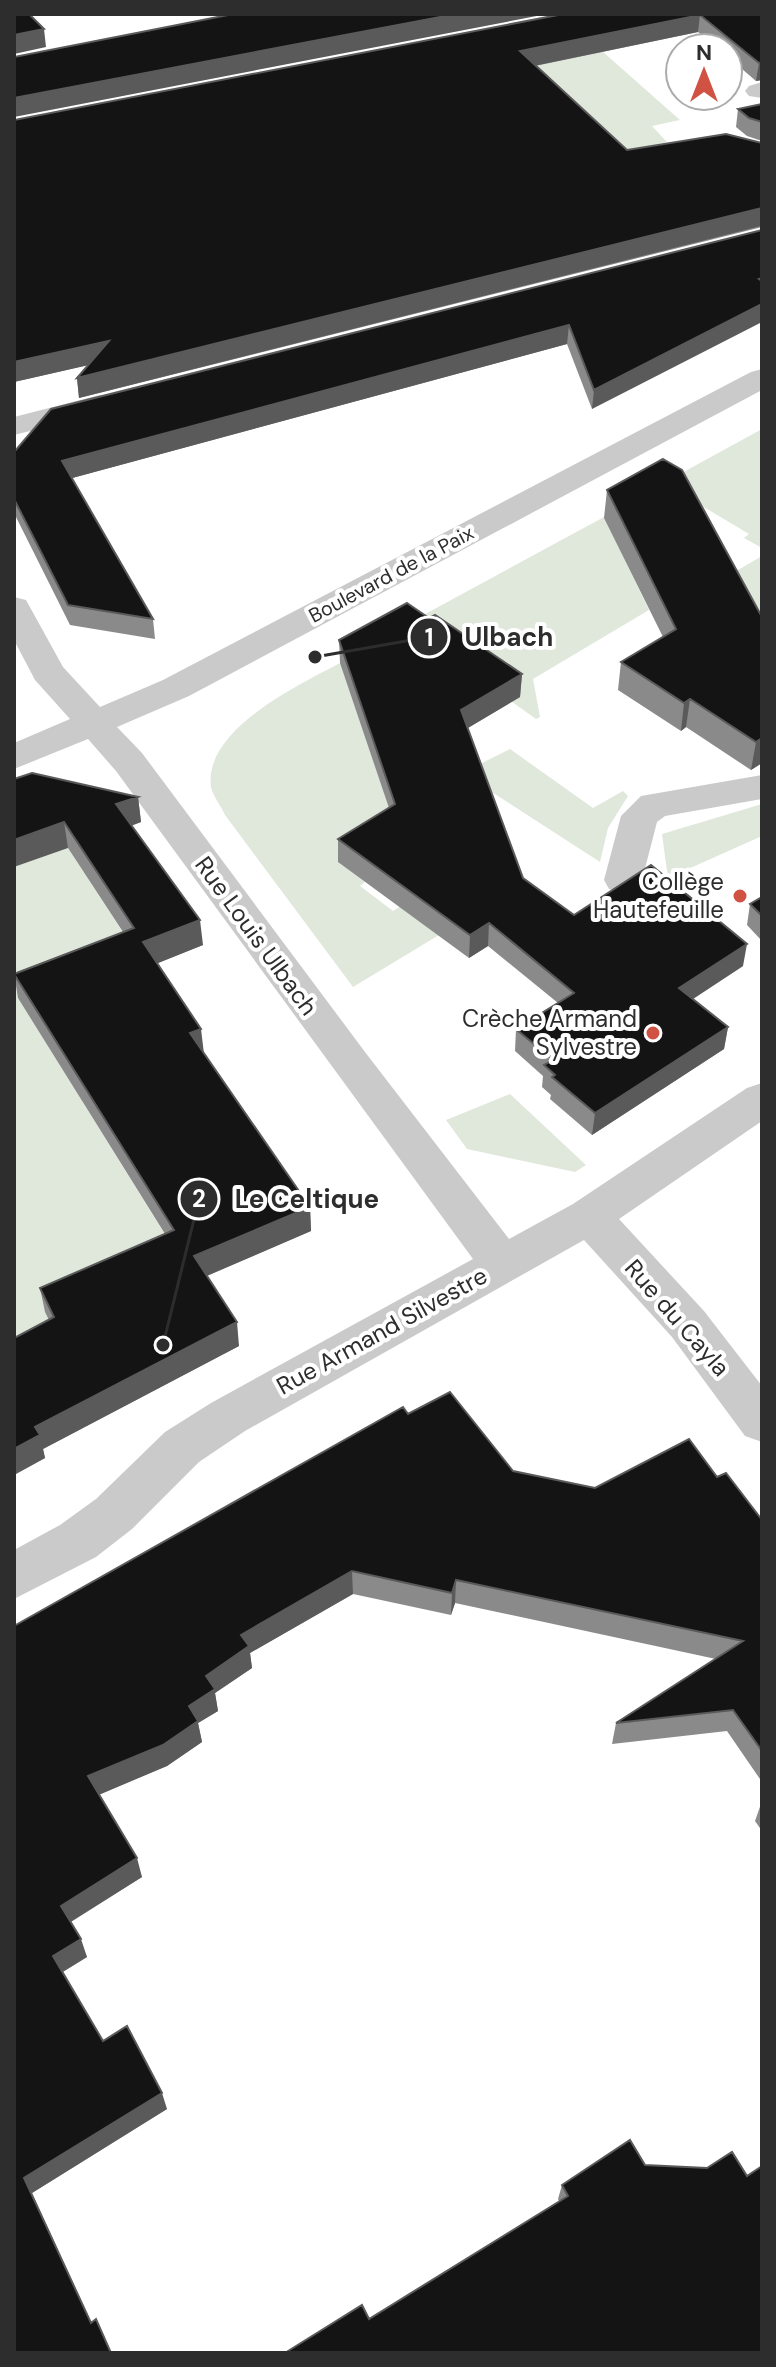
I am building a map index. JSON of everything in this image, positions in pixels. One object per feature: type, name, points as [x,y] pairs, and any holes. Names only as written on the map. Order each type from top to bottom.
[{"type":"street","name":"Boulevard de la Paix","points":[[14,757],[176,688],[762,378]]},
{"type":"street","points":[[14,426],[121,399]]},
{"type":"street","name":"Rue Louis Ulbach","points":[[14,607],[48,672],[129,762],[350,1063],[502,1263]]},
{"type":"street","points":[[623,880],[640,816],[654,805],[762,787]]},
{"type":"street","name":"Rue Armand Silvestre","points":[[14,1576],[78,1541],[114,1514],[182,1447],[228,1417],[589,1216],[762,1099]]},
{"type":"street","name":"Rue du Cayla","points":[[589,1216],[688,1324],[762,1422]]},
{"type":"shaded area","points":[[576,28],[664,106],[664,112],[671,112],[680,120],[652,126],[667,142],[362,209],[516,66]]},
{"type":"shaded area","points":[[762,429],[762,548],[744,538],[749,534],[687,497],[658,486]]},
{"type":"shaded area","points":[[604,517],[649,610],[533,679],[540,717],[536,719],[405,625]]},
{"type":"shaded area","points":[[762,556],[762,618],[726,563],[738,570]]},
{"type":"shaded area","points":[[342,662],[399,838],[339,862],[365,882],[360,886],[393,911],[401,906],[439,935],[353,987],[225,815],[211,787],[213,766],[222,746],[238,728],[280,696]]},
{"type":"shaded area","points":[[510,749],[593,808],[623,791],[628,796],[608,828],[600,862],[487,789],[480,764]]},
{"type":"shaded area","points":[[762,804],[762,836],[668,878],[662,834]]},
{"type":"shaded area","points":[[68,848],[137,954],[82,1101],[177,1254],[68,1357],[14,1379],[14,867]]},
{"type":"shaded area","points":[[510,1094],[586,1165],[575,1172],[467,1149],[446,1120]]},
{"type":"building","points":[[14,14],[29,14],[44,29],[14,35]]},
{"type":"building","points":[[233,14],[456,14],[14,98],[14,57]]},
{"type":"building","points":[[563,14],[762,14],[762,62],[759,63],[744,51],[744,32],[721,32],[700,15],[520,51],[627,150],[726,134],[762,143],[762,208],[77,378],[109,341],[14,362],[14,120]]},
{"type":"building","points":[[762,104],[762,122],[749,118],[742,112],[744,108]]},
{"type":"building","points":[[762,230],[762,278],[759,279],[762,281],[762,304],[594,390],[569,325],[62,461],[153,619],[68,605],[14,499],[14,452],[51,409]]},
{"type":"building","points":[[663,459],[682,470],[762,617],[762,738],[756,742],[690,699],[684,703],[621,662],[676,629],[607,490]]},
{"type":"building","points":[[407,603],[429,618],[435,615],[522,674],[461,710],[523,878],[574,915],[651,865],[747,944],[679,988],[728,1027],[595,1113],[552,1077],[555,1075],[544,1065],[553,1060],[516,1029],[574,993],[489,923],[470,935],[338,839],[395,804],[339,640]]},
{"type":"building","points":[[32,773],[138,797],[116,804],[200,920],[143,942],[201,1029],[190,1033],[310,1207],[194,1256],[237,1322],[35,1427],[40,1435],[14,1449],[14,1338],[54,1317],[40,1288],[174,1230],[14,974],[134,928],[64,822],[14,840],[14,779]]},
{"type":"building","points":[[762,897],[762,916],[750,904]]},
{"type":"building","points":[[450,1392],[513,1471],[595,1488],[689,1439],[717,1477],[726,1473],[762,1520],[762,1751],[733,1710],[616,1723],[743,1641],[456,1580],[452,1593],[352,1571],[241,1635],[249,1646],[206,1676],[215,1689],[189,1706],[198,1721],[163,1745],[88,1776],[137,1858],[61,1906],[81,1939],[53,1956],[103,2041],[127,2026],[162,2093],[24,2178],[91,2323],[96,2319],[111,2353],[14,2353],[14,1626],[403,1407],[408,1414]]},
{"type":"building","points":[[630,2140],[645,2165],[707,2168],[732,2152],[747,2176],[762,2166],[762,2353],[289,2353],[362,2305],[369,2319],[568,2196],[562,2185]]},
{"type":"place","name":"Ulbach","points":[[315,657]]},
{"type":"place","name":"Collège Hautefeuille","points":[[740,896]]},
{"type":"place","name":"Crèche Armand Sylvestre","points":[[653,1033]]},
{"type":"place","name":"Le Celtique","points":[[163,1345]]}]
